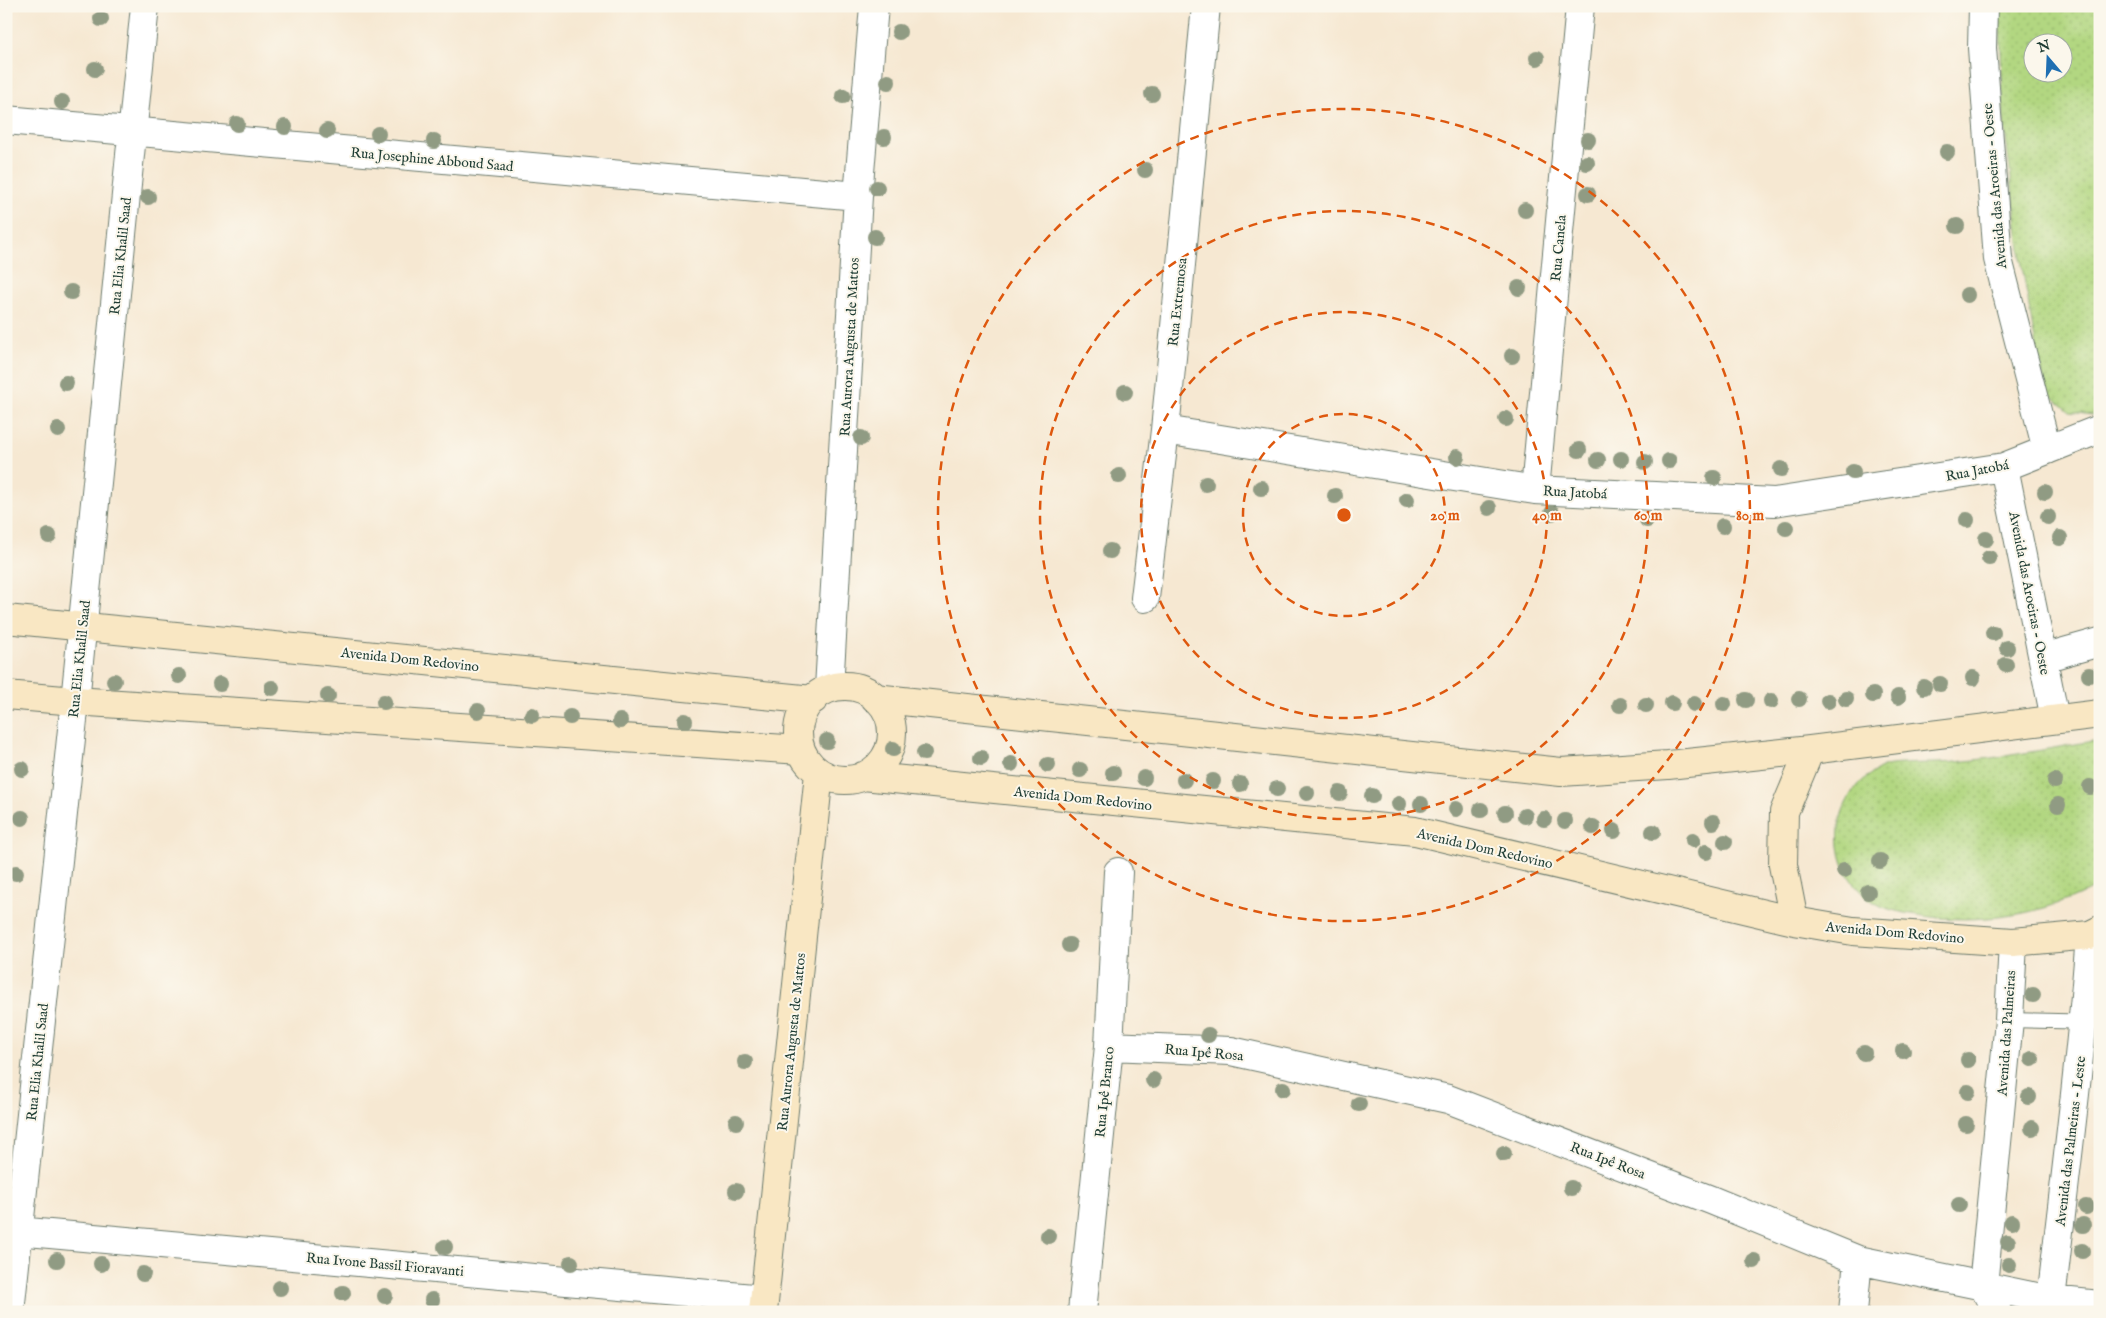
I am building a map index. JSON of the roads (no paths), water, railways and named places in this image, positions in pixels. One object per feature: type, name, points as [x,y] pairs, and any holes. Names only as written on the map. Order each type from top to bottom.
[{"type":"street","name":"Rua Elia Khalil Saad","points":[[10,1312],[12,1230],[75,702],[146,6]]},
{"type":"street","name":"Rua Aurora Augusta de Mattos","points":[[821,694],[874,6]]},
{"type":"street","name":"Rua Extremosa","points":[[1145,598],[1165,430],[1206,6]]},
{"type":"street","name":"Rua Canela","points":[[1535,490],[1580,6]]},
{"type":"street","name":"Avenida das Aroeiras - Oeste","points":[[1983,6],[1982,48],[1998,259],[2047,450]]},
{"type":"street","name":"Rua Josephine Abboud Saad","points":[[6,120],[858,196]]},
{"type":"street","name":"Rua Jatobá","points":[[1165,430],[1535,490],[1774,502],[2004,467],[2047,450],[2098,439]]},
{"type":"street","name":"Avenida das Aroeiras - Oeste","points":[[2004,467],[2055,719]]},
{"type":"street","name":"Avenida Dom Redovino","points":[[6,619],[821,694]]},
{"type":"street","points":[[2042,658],[2100,642]]},
{"type":"street","points":[[845,686],[862,689],[875,698],[885,710],[890,725],[891,741],[886,755],[876,768],[863,776],[848,780],[832,780],[819,773],[808,763],[801,750],[798,737],[799,724],[804,710],[821,694],[845,686]]},
{"type":"street","points":[[6,695],[75,702],[801,750]]},
{"type":"street","points":[[875,698],[1561,772],[1810,750],[2100,714]]},
{"type":"street","points":[[1794,921],[1783,865],[1784,812],[1810,750]]},
{"type":"street","name":"Rua Aurora Augusta de Mattos","points":[[763,1305],[819,773]]},
{"type":"street","name":"Avenida Dom Redovino","points":[[863,776],[1415,831],[1794,921],[1853,931],[2013,942],[2095,932]]},
{"type":"street","name":"Rua Ipê Branco","points":[[1082,1312],[1109,1046],[1118,872]]},
{"type":"street","name":"Avenida das Palmeiras - Leste","points":[[2045,1306],[2072,1131],[2092,1022],[2095,932]]},
{"type":"street","name":"Avenida das Palmeiras","points":[[1983,1286],[2009,1020],[2013,942]]},
{"type":"street","name":"Rua Ipê Rosa","points":[[1109,1046],[1231,1051],[1448,1099],[1711,1200],[1858,1260],[1983,1286],[2045,1306],[2100,1304]]},
{"type":"street","name":"Rua Ivone Bassil Fioravanti","points":[[12,1230],[763,1305]]},
{"type":"street","points":[[1853,1312],[1858,1260]]},
{"type":"street","points":[[1983,1286],[1997,1312]]},
{"type":"lane","points":[[2009,1020],[2092,1022]]}]
